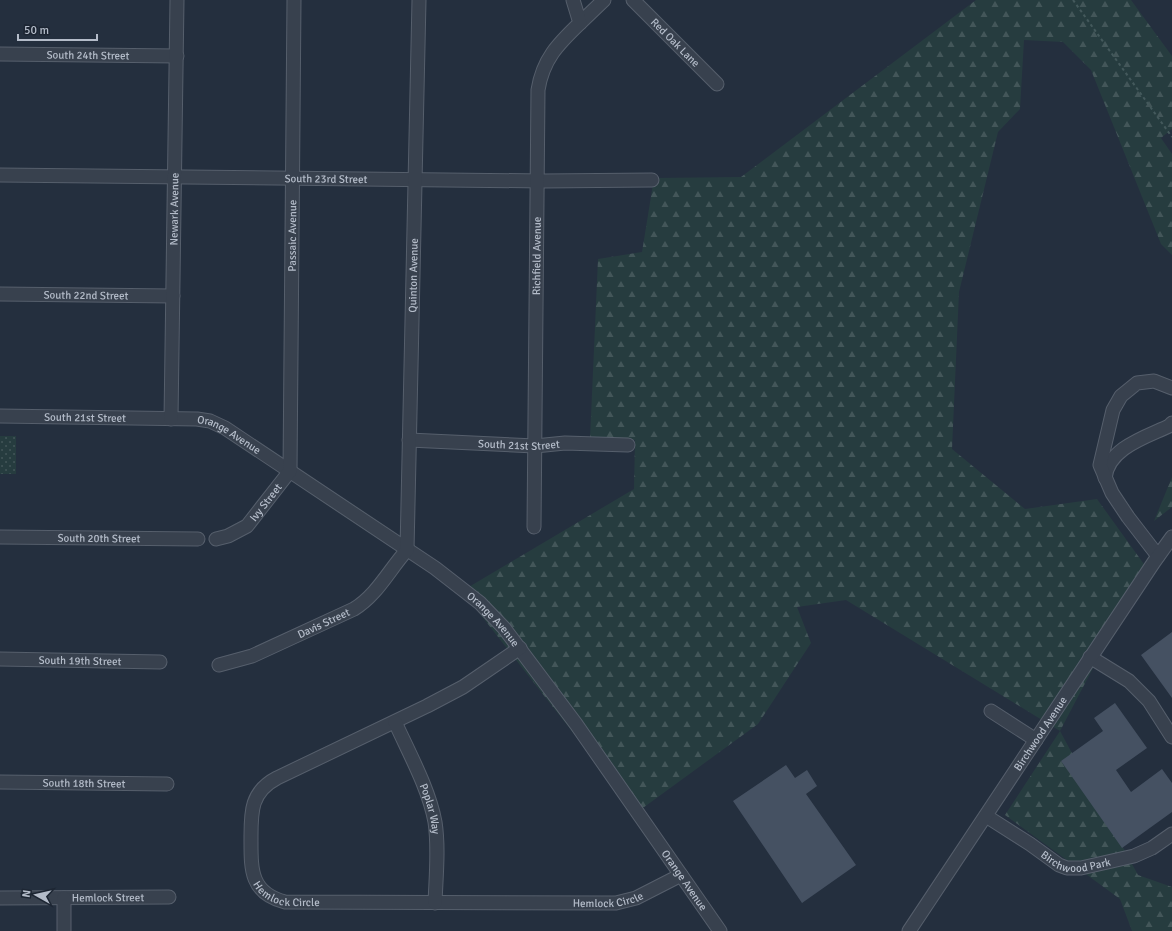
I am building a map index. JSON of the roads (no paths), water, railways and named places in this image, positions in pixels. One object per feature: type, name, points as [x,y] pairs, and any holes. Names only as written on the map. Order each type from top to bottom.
[{"type":"street","name":"Newark Avenue","points":[[171,419],[177,0]]},
{"type":"street","name":"Passaic Avenue","points":[[290,471],[294,0]]},
{"type":"street","name":"Quinton Avenue","points":[[407,550],[419,0]]},
{"type":"street","points":[[573,0],[580,23]]},
{"type":"street","name":"Richfield Avenue","points":[[534,527],[537,99],[545,64],[554,49],[604,0]]},
{"type":"street","name":"Red Oak Lane","points":[[633,0],[717,84]]},
{"type":"street","name":"South 24th Street","points":[[0,54],[176,56]]},
{"type":"street","name":"South 23rd Street","points":[[0,175],[536,181],[652,180]]},
{"type":"street","name":"South 22nd Street","points":[[0,294],[173,296]]},
{"type":"street","points":[[1158,556],[1128,517],[1112,493],[1100,465],[1113,410],[1121,396],[1137,383],[1154,381],[1172,388]]},
{"type":"street","name":"South 21st Street","points":[[0,416],[171,419]]},
{"type":"street","name":"Orange Avenue","points":[[171,419],[197,419],[210,421],[225,428],[435,568],[480,603],[504,628],[520,648],[576,724],[720,931]]},
{"type":"street","points":[[1105,478],[1106,469],[1114,456],[1132,443],[1169,426],[1172,423]]},
{"type":"street","name":"South 21st Street","points":[[409,440],[535,446],[565,443],[628,445]]},
{"type":"street","name":"Ivy Street","points":[[216,539],[228,536],[247,526],[290,471]]},
{"type":"street","name":"South 20th Street","points":[[0,537],[198,539]]},
{"type":"street","name":"Birchwood Avenue","points":[[910,931],[1090,657],[1172,537]]},
{"type":"street","name":"Davis Street","points":[[219,665],[252,656],[359,606],[373,594],[407,550]]},
{"type":"street","name":"Hemlock Circle","points":[[520,648],[463,687],[395,722],[277,778],[265,786],[259,792],[252,808],[251,870],[254,878],[263,891],[273,898],[285,902],[616,903],[636,898],[681,876]]},
{"type":"street","points":[[1090,657],[1128,681],[1149,701],[1172,737]]},
{"type":"street","name":"South 19th Street","points":[[0,660],[160,662]]},
{"type":"street","points":[[991,711],[1036,740]]},
{"type":"street","name":"Poplar Way","points":[[395,722],[429,798],[435,822],[435,902]]},
{"type":"street","name":"South 18th Street","points":[[0,782],[167,784]]},
{"type":"street","name":"Birchwood Park","points":[[986,816],[1030,844],[1059,865],[1067,868],[1081,868],[1134,856],[1152,848],[1172,834]]},
{"type":"street","name":"Hemlock Street","points":[[0,898],[169,897]]},
{"type":"street","points":[[64,898],[64,931]]}]
